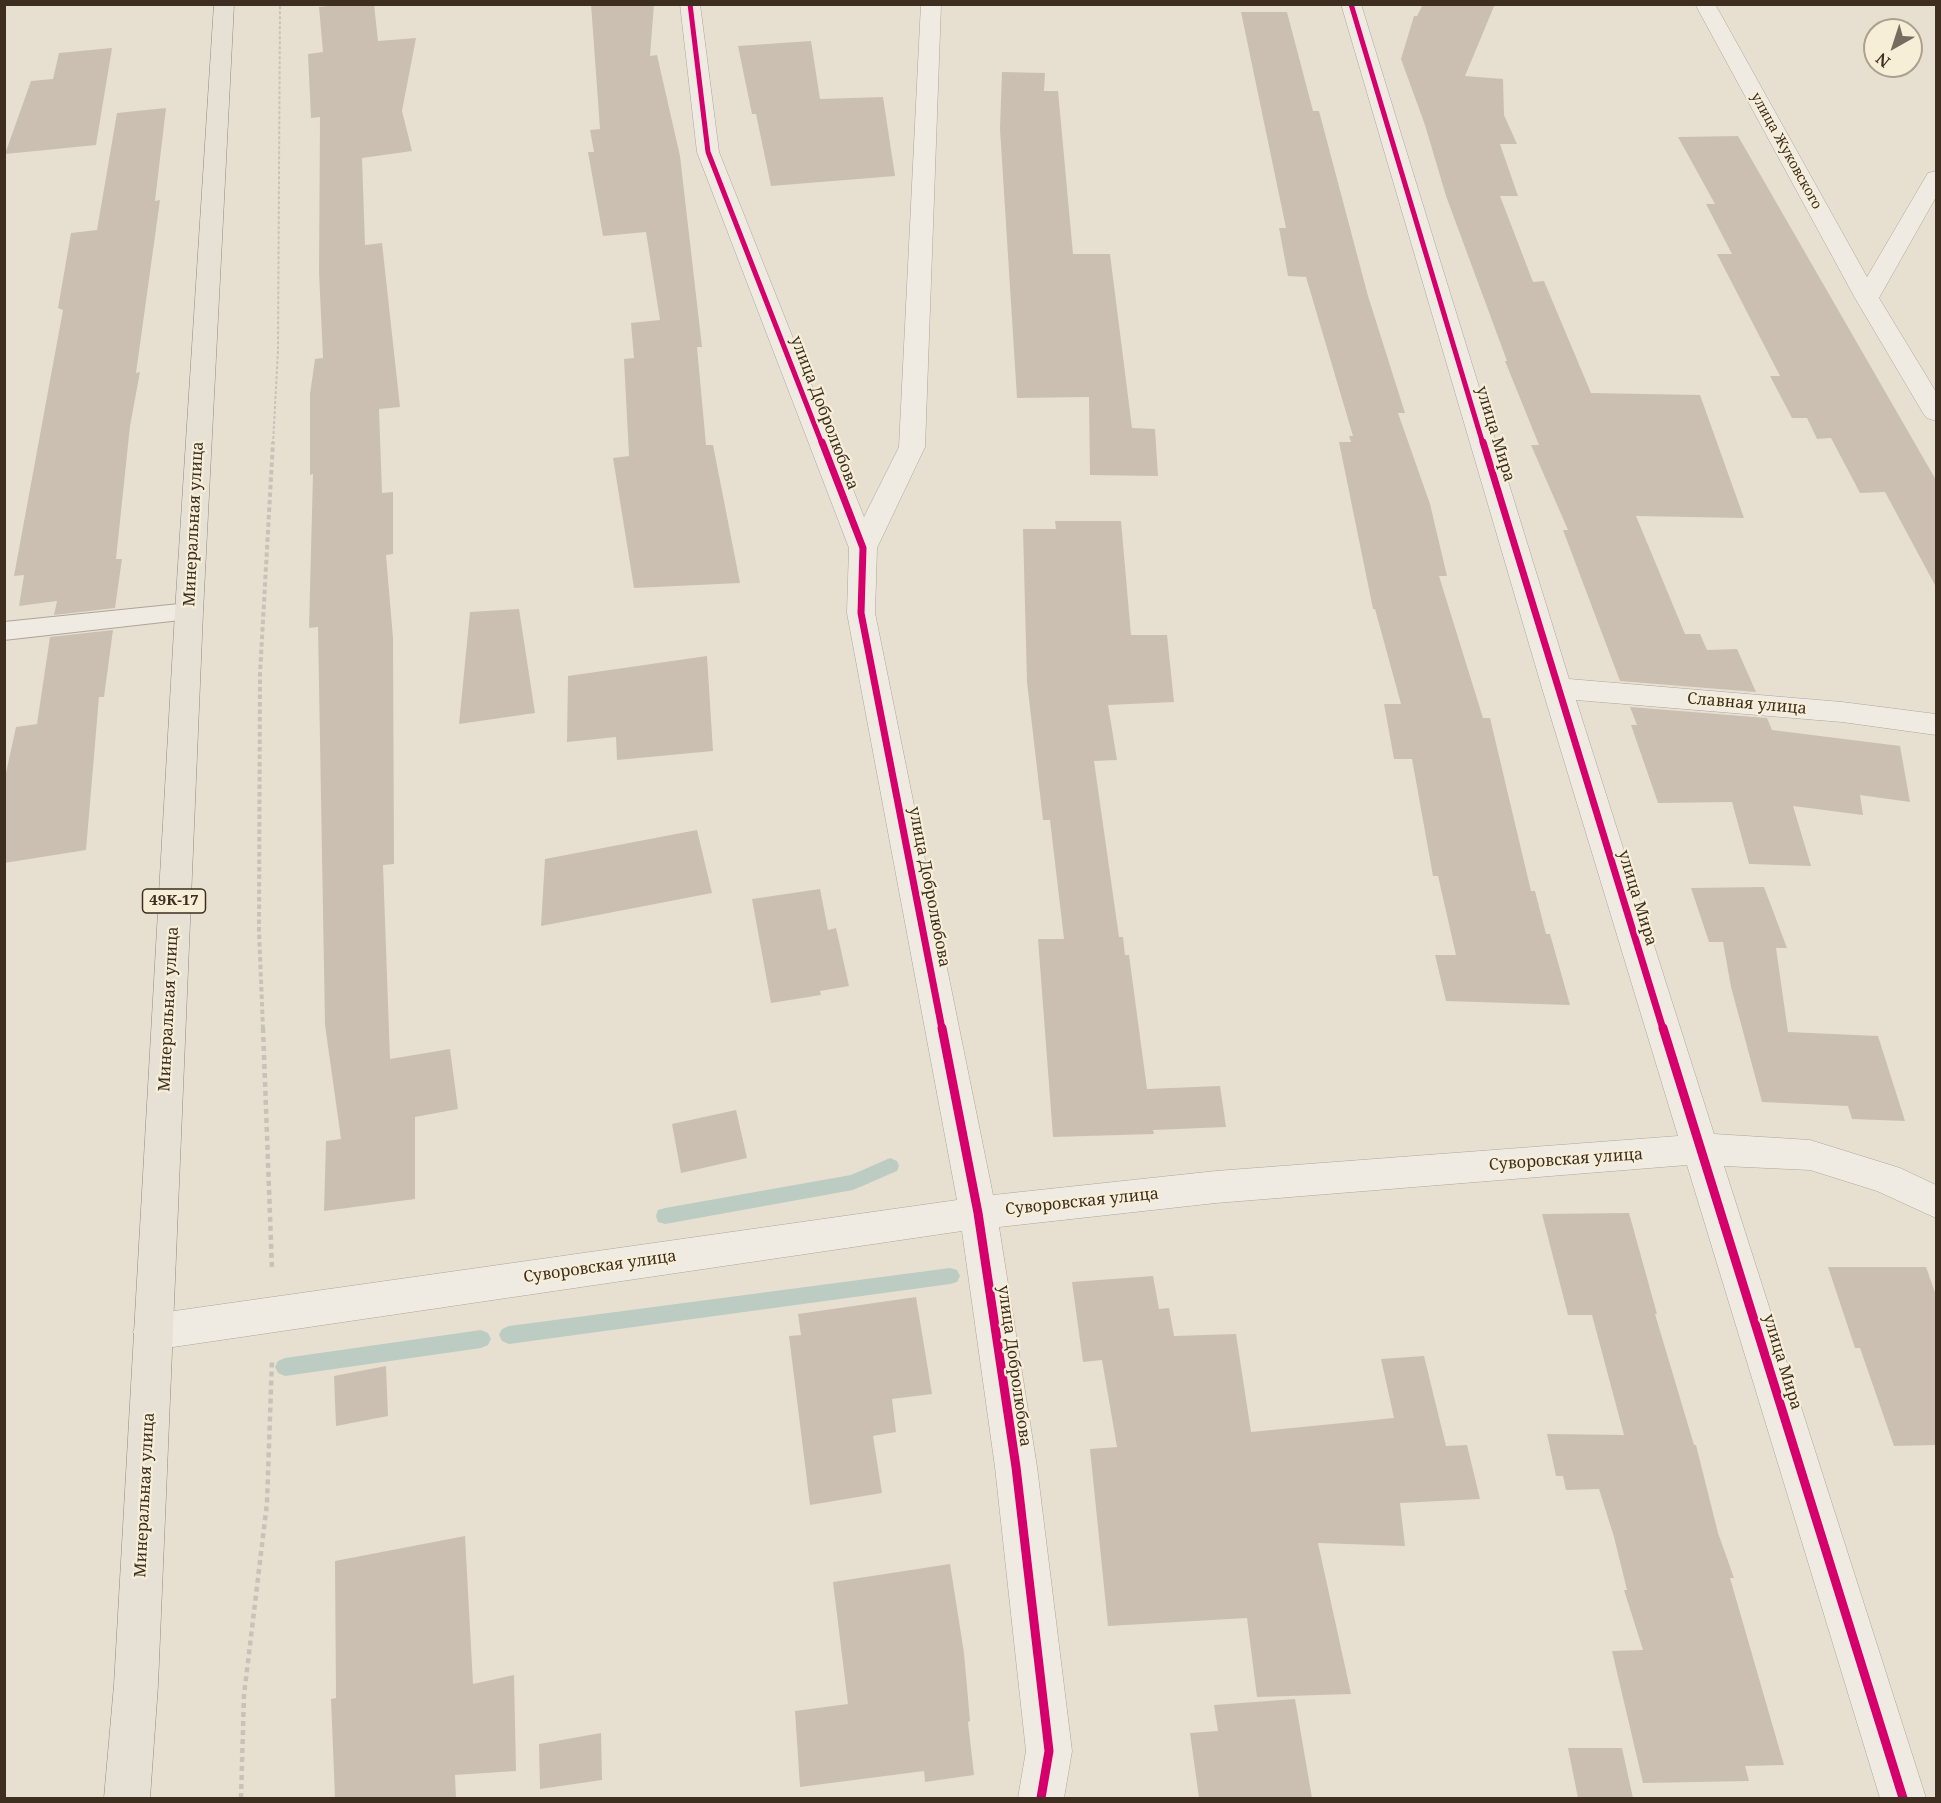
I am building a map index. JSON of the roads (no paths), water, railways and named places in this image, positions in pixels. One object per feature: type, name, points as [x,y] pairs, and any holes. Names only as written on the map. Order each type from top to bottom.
[{"type":"main road","name":"Минеральная улица","points":[[126,1798],[136,1685],[189,612],[224,4]]},
{"type":"street","name":"улица Добролюбова","points":[[690,4],[708,152],[862,548],[861,613],[978,1213],[1016,1467],[1049,1750],[1041,1798]]},
{"type":"street","name":"улица Добролюбова","points":[[862,548],[912,447],[931,4]]},
{"type":"street","name":"улица Мира","points":[[1351,4],[1557,688],[1904,1798]]},
{"type":"street","name":"улица Жуковского","points":[[1705,4],[1867,298],[1936,412]]},
{"type":"street","points":[[1867,298],[1936,178]]},
{"type":"street","name":"Славная улица","points":[[1557,688],[1842,712],[1936,724]]},
{"type":"street","name":"Суворовская улица","points":[[153,1332],[978,1213],[1216,1187],[1702,1149],[1810,1155],[1887,1179],[1936,1202]]},
{"type":"lane","points":[[4,631],[189,612]]},
{"type":"waterway","points":[[665,1216],[853,1182],[890,1166]]},
{"type":"waterway","points":[[509,1335],[950,1276]]},
{"type":"waterway","points":[[285,1367],[481,1339]]}]
